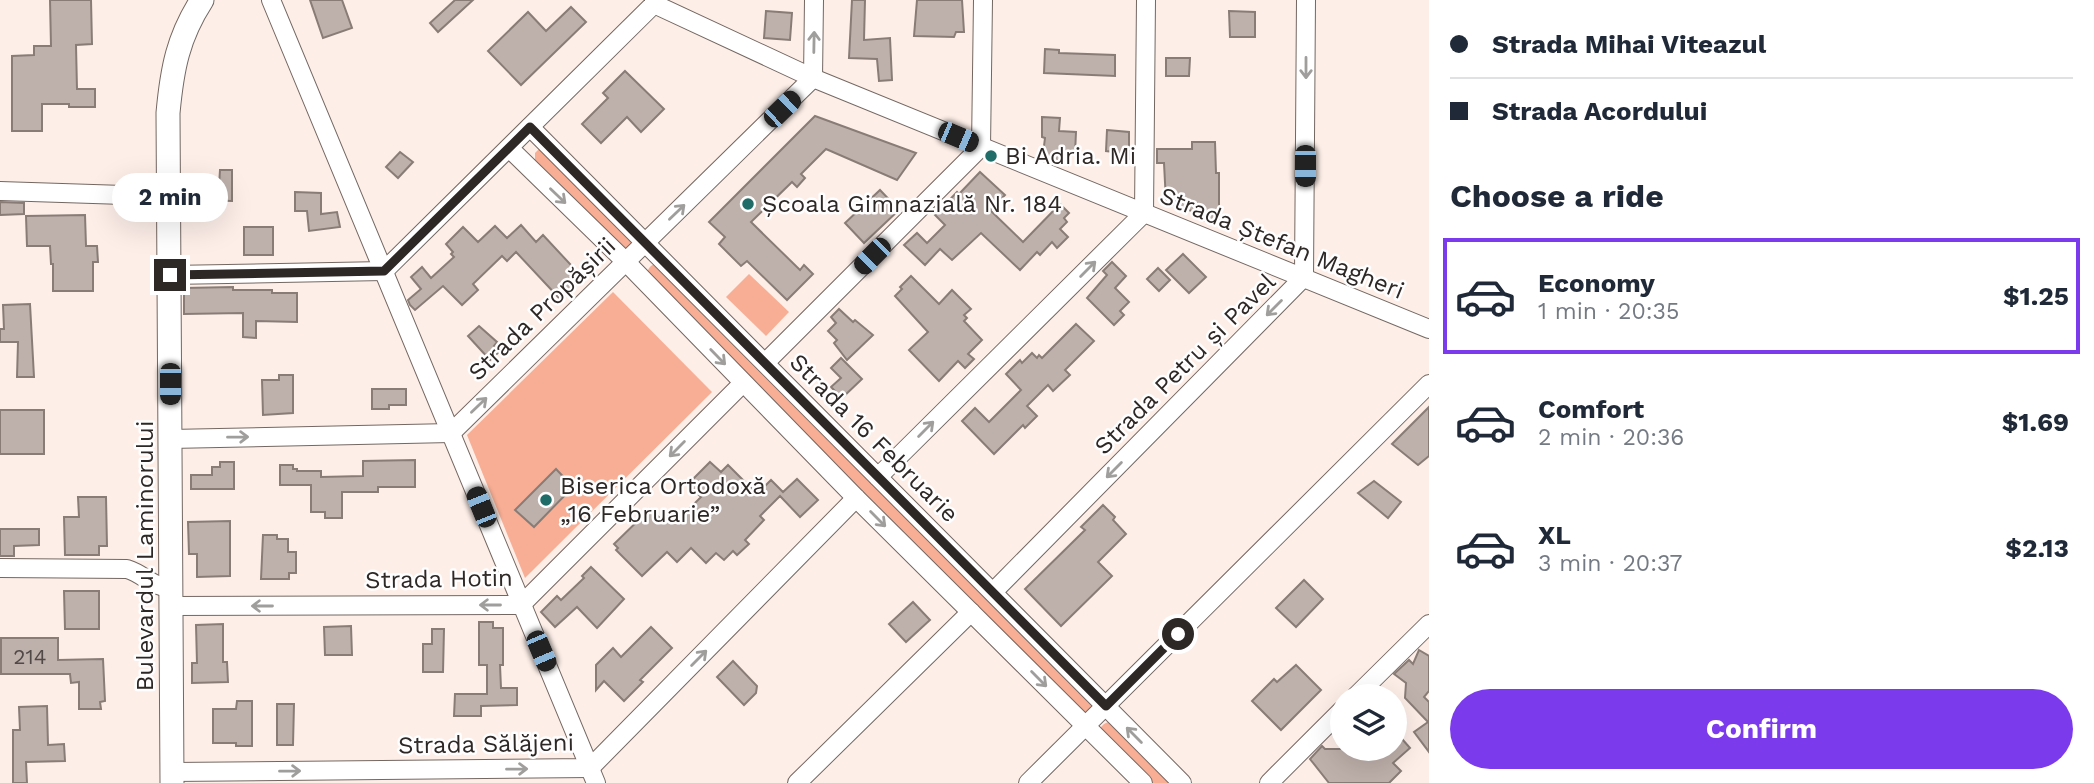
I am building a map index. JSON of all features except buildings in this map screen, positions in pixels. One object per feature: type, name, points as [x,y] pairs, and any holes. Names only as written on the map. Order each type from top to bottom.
[{"type":"street","name":"Bulevardul Laminorului","points":[[172,777],[168,113],[172,74],[183,35],[202,0]]},
{"type":"street","points":[[271,0],[593,775]]},
{"type":"street","points":[[813,78],[814,0]]},
{"type":"street","points":[[765,363],[981,147],[983,0]]},
{"type":"street","points":[[878,477],[1144,213],[1146,0]]},
{"type":"street","name":"Strada Petru și Pavel","points":[[993,592],[1304,277],[1306,0]]},
{"type":"street","points":[[170,275],[384,271],[654,2]]},
{"type":"street","name":"Strada Ștefan Magheri","points":[[654,2],[813,78],[1429,329]]},
{"type":"street","name":"Strada Propășirii","points":[[451,433],[813,78]]},
{"type":"street","name":"Strada 16 Februarie","points":[[530,127],[1182,783]]},
{"type":"street","points":[[509,148],[626,262],[856,498],[1143,783]]},
{"type":"street","points":[[0,191],[124,195]]},
{"type":"street","name":"Strada Hotin","points":[[171,597],[522,604],[743,383]]},
{"type":"street","points":[[1028,783],[1429,384]]},
{"type":"street","points":[[170,439],[451,433]]},
{"type":"street","name":"Strada Sălăjeni","points":[[172,777],[593,775],[856,498]]},
{"type":"street","points":[[0,568],[127,569],[139,574],[171,597]]},
{"type":"street","points":[[797,783],[971,612]]},
{"type":"street","points":[[1368,684],[1429,624]]},
{"type":"street","points":[[1269,783],[1330,722]]},
{"type":"shaded area","points":[[540,148],[642,243],[630,256],[535,161],[535,153]]},
{"type":"shaded area","points":[[658,262],[1101,709],[1082,715],[651,279],[647,273],[651,266]]},
{"type":"shaded area","points":[[749,274],[789,312],[766,336],[726,297]]},
{"type":"shaded area","points":[[613,292],[712,392],[525,578],[467,435]]},
{"type":"shaded area","points":[[1110,721],[1172,783],[1149,783],[1100,728]]},
{"type":"place","name":"Bi Adria. Mi","points":[[991,156]]},
{"type":"place","name":"Școala Gimnazială Nr. 184","points":[[748,204]]},
{"type":"place","name":"Biserica Ortodoxă „16 Februarie”","points":[[546,500]]},
{"type":"route","points":[[170,275],[384,271],[530,127],[1106,706],[1178,634]]}]
